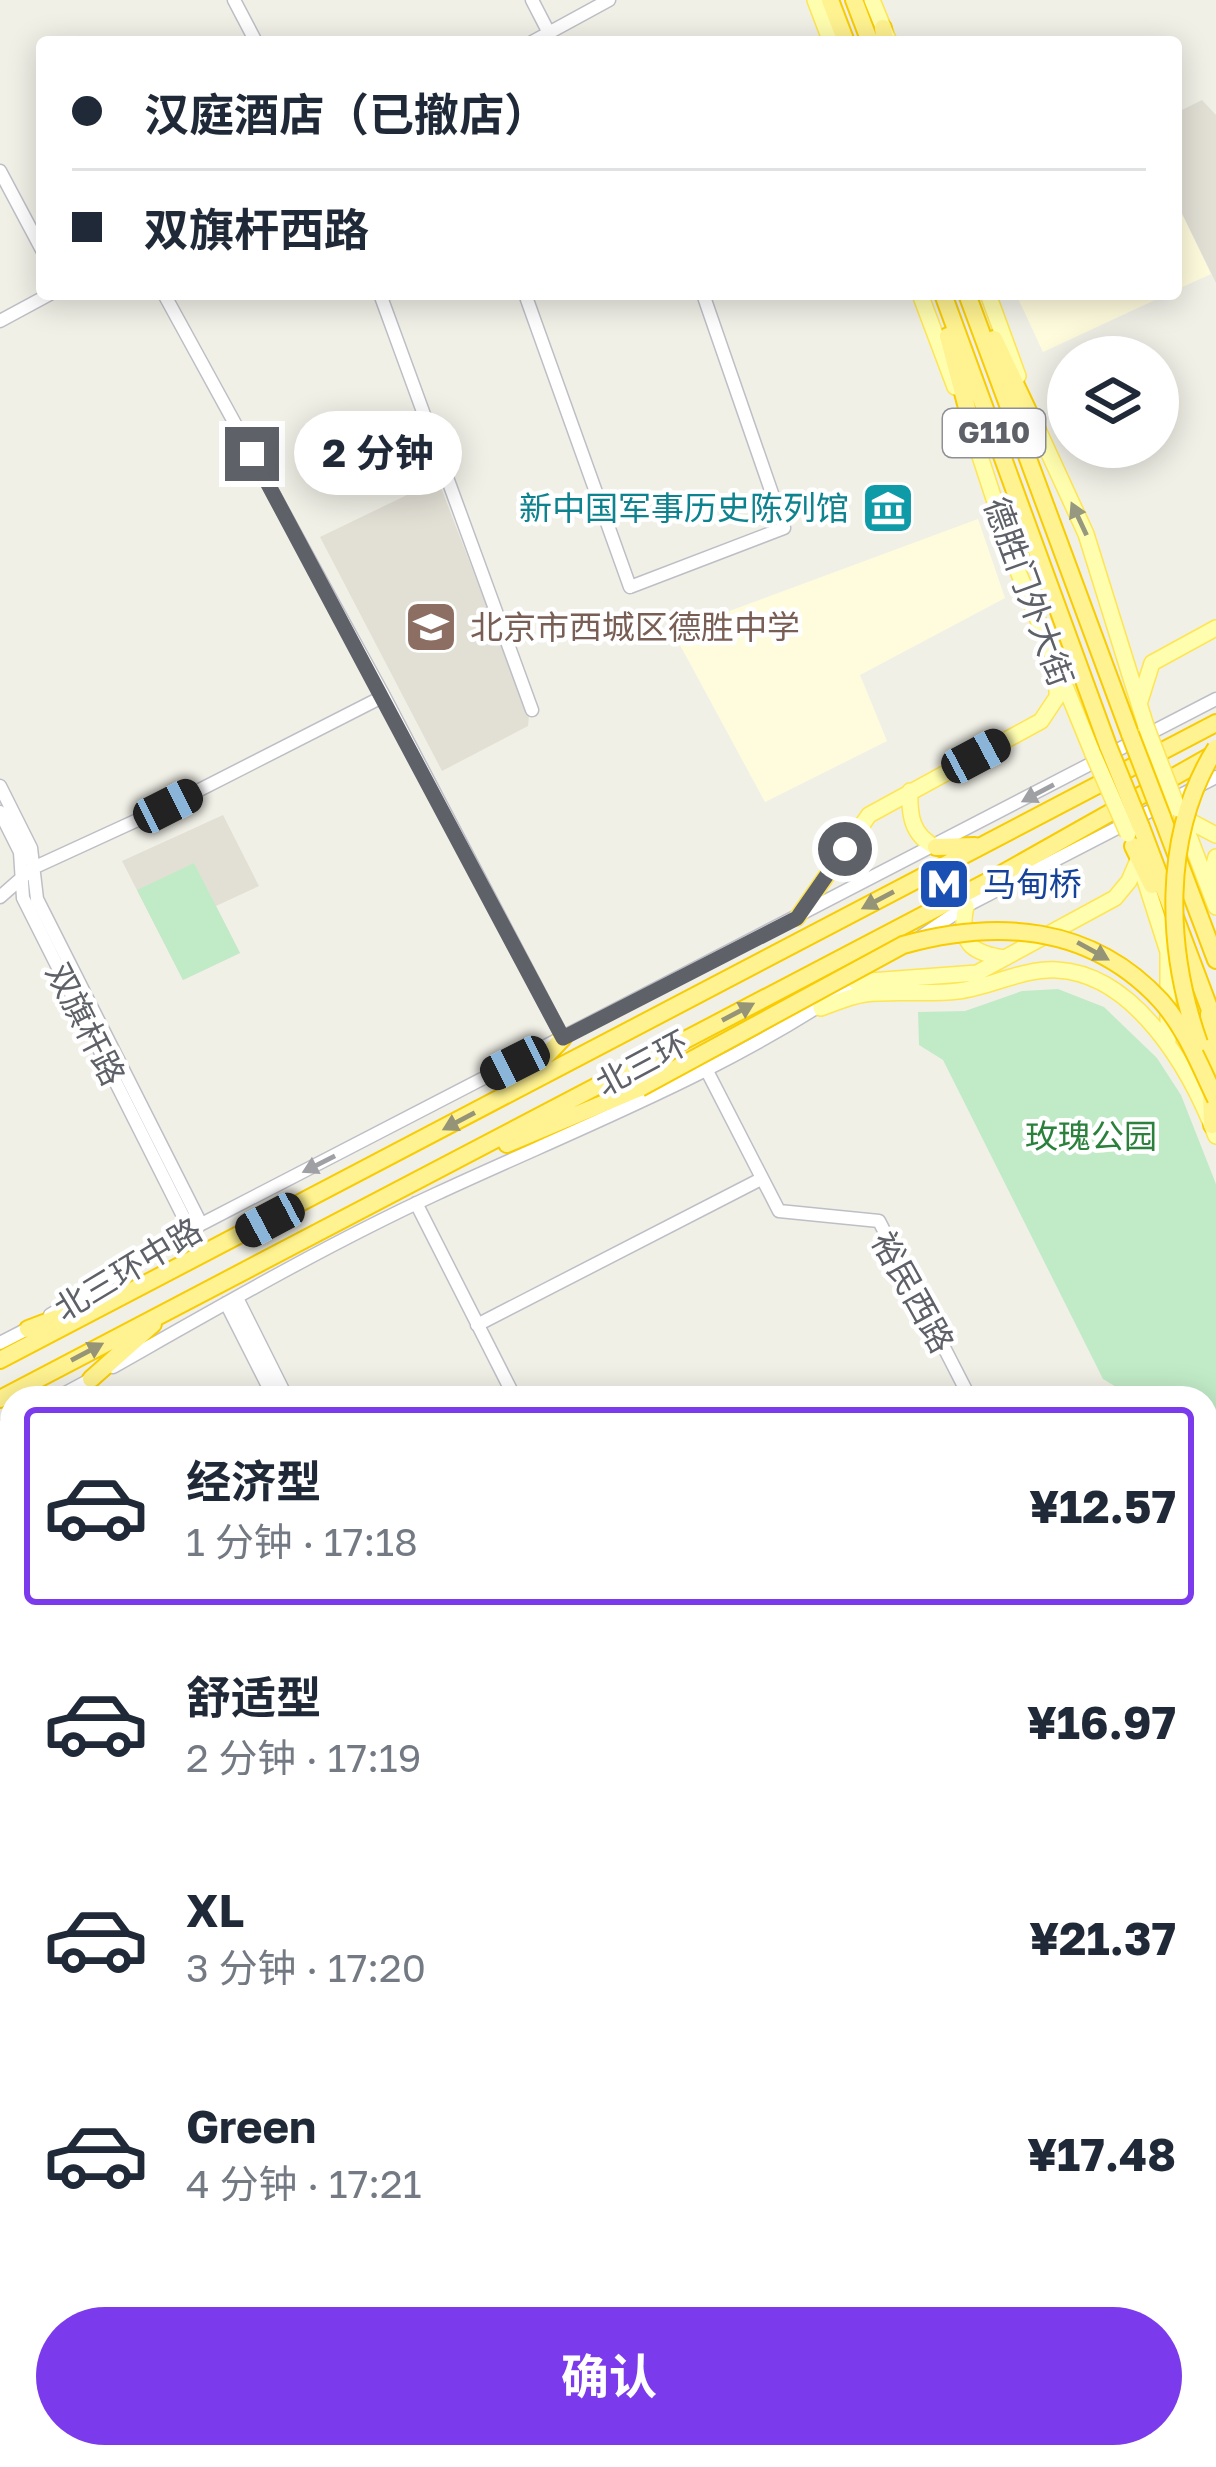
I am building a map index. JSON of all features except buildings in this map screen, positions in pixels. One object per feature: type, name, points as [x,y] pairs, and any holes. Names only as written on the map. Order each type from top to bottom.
[{"type":"highway","points":[[830,0],[844,36]]},
{"type":"highway","points":[[854,0],[881,36]]},
{"type":"highway","points":[[941,300],[976,442]]},
{"type":"highway","name":"德胜门外大街","points":[[942,300],[1101,750]]},
{"type":"highway","name":"德胜门外大街","points":[[972,300],[1138,730]]},
{"type":"highway","points":[[973,300],[1037,430]]},
{"type":"highway","name":"北三环","points":[[0,1360],[1216,722]]},
{"type":"highway","points":[[1138,730],[1174,814],[1216,959]]},
{"type":"highway","points":[[1101,750],[1135,842],[1216,1026]]},
{"type":"highway","points":[[1216,751],[1191,808],[1174,884],[1178,959],[1193,1027],[1216,1095]]},
{"type":"highway","name":"北三环","points":[[24,1386],[998,876],[1216,751]]},
{"type":"highway","points":[[936,847],[982,846]]},
{"type":"highway","points":[[966,906],[998,876]]},
{"type":"highway","points":[[412,1183],[640,1088],[903,945],[943,934],[1017,929],[1075,941],[1134,977],[1162,1002],[1216,1095]]},
{"type":"highway","points":[[1209,1008],[1214,1130]]},
{"type":"highway","points":[[510,1094],[563,1038]]},
{"type":"highway","points":[[28,1328],[150,1283]]},
{"type":"highway","points":[[91,1379],[174,1306]]},
{"type":"main road","points":[[814,0],[829,36]]},
{"type":"main road","points":[[872,0],[881,36]]},
{"type":"main road","name":"德胜门外大街","points":[[922,300],[1057,675],[1082,728],[1101,750]]},
{"type":"main road","name":"德胜门外大街","points":[[990,300],[1037,430],[1087,534],[1139,704],[1138,730]]},
{"type":"main road","points":[[1139,704],[1152,663],[1216,628]]},
{"type":"main road","points":[[1116,629],[1135,651],[1148,656],[1170,651]]},
{"type":"main road","points":[[1041,721],[1057,697],[1057,675]]},
{"type":"main road","points":[[797,918],[868,815],[1041,721],[1060,720],[1082,728]]},
{"type":"main road","points":[[910,791],[912,821],[926,842],[936,847]]},
{"type":"main road","points":[[1174,814],[1216,835]]},
{"type":"main road","points":[[1174,814],[1216,907]]},
{"type":"main road","points":[[856,982],[950,977],[976,973],[1008,959],[1115,898],[1129,881],[1135,842]]},
{"type":"main road","points":[[1135,842],[1168,952],[1168,1041]]},
{"type":"main road","points":[[1208,887],[1216,856]]},
{"type":"main road","points":[[1115,898],[1151,901]]},
{"type":"main road","points":[[966,906],[962,923],[970,946],[982,955],[1008,959]]},
{"type":"main road","points":[[821,1008],[862,994],[947,992],[1036,971],[1085,976],[1109,989],[1168,1041],[1214,1130]]},
{"type":"street","points":[[234,0],[253,36]]},
{"type":"street","points":[[532,0],[549,33]]},
{"type":"street","points":[[543,36],[609,0]]},
{"type":"street","points":[[0,171],[36,239]]},
{"type":"street","points":[[0,321],[39,300]]},
{"type":"street","points":[[167,300],[384,696],[563,1038]]},
{"type":"street","points":[[382,300],[532,710]]},
{"type":"street","points":[[527,300],[630,586],[784,528],[705,300]]},
{"type":"street","points":[[0,897],[27,873],[384,696]]},
{"type":"street","name":"北三环中路","points":[[0,1343],[195,1227],[1216,699]]},
{"type":"street","points":[[78,1386],[416,1203],[578,1133],[821,1008],[966,906],[1216,777]]},
{"type":"street","points":[[0,786],[31,848],[27,873]]},
{"type":"street","points":[[0,812],[195,1227]]},
{"type":"street","name":"裕民西路","points":[[706,1069],[779,1211],[879,1221],[964,1386]]},
{"type":"street","points":[[477,1325],[761,1178]]},
{"type":"street","points":[[416,1203],[509,1386]]},
{"type":"street","points":[[232,1300],[269,1386]]},
{"type":"street","points":[[232,1300],[280,1386]]},
{"type":"shaded area","points":[[1202,100],[1216,115],[1216,283],[1182,213],[1182,110]]},
{"type":"shaded area","points":[[1182,216],[1211,274],[1182,287]]},
{"type":"shaded area","points":[[1019,300],[1155,300],[1077,336],[1047,336],[1043,352]]},
{"type":"shaded area","name":"北京市西城区德胜中学","points":[[438,480],[529,716],[528,726],[442,771],[320,537]]},
{"type":"shaded area","points":[[978,519],[1005,598],[860,675],[887,741],[765,802],[673,632]]},
{"type":"shaded area","points":[[223,815],[259,886],[216,906],[240,953],[183,980],[122,861]]},
{"type":"green space","points":[[194,863],[240,953],[183,980],[137,890]]},
{"type":"green space","name":"玫瑰公园","points":[[1058,989],[1104,1007],[1157,1058],[1181,1095],[1216,1184],[1216,1386],[1114,1386],[1103,1379],[943,1060],[919,1045],[918,1012],[965,1011],[1022,991]]},
{"type":"place","name":"新中国军事历史陈列馆","points":[[888,508]]},
{"type":"place","name":"北京市西城区德胜中学","points":[[431,627]]},
{"type":"place","name":"马甸桥","points":[[944,884]]},
{"type":"route","points":[[252,454],[563,1038],[797,918],[845,849]]}]
